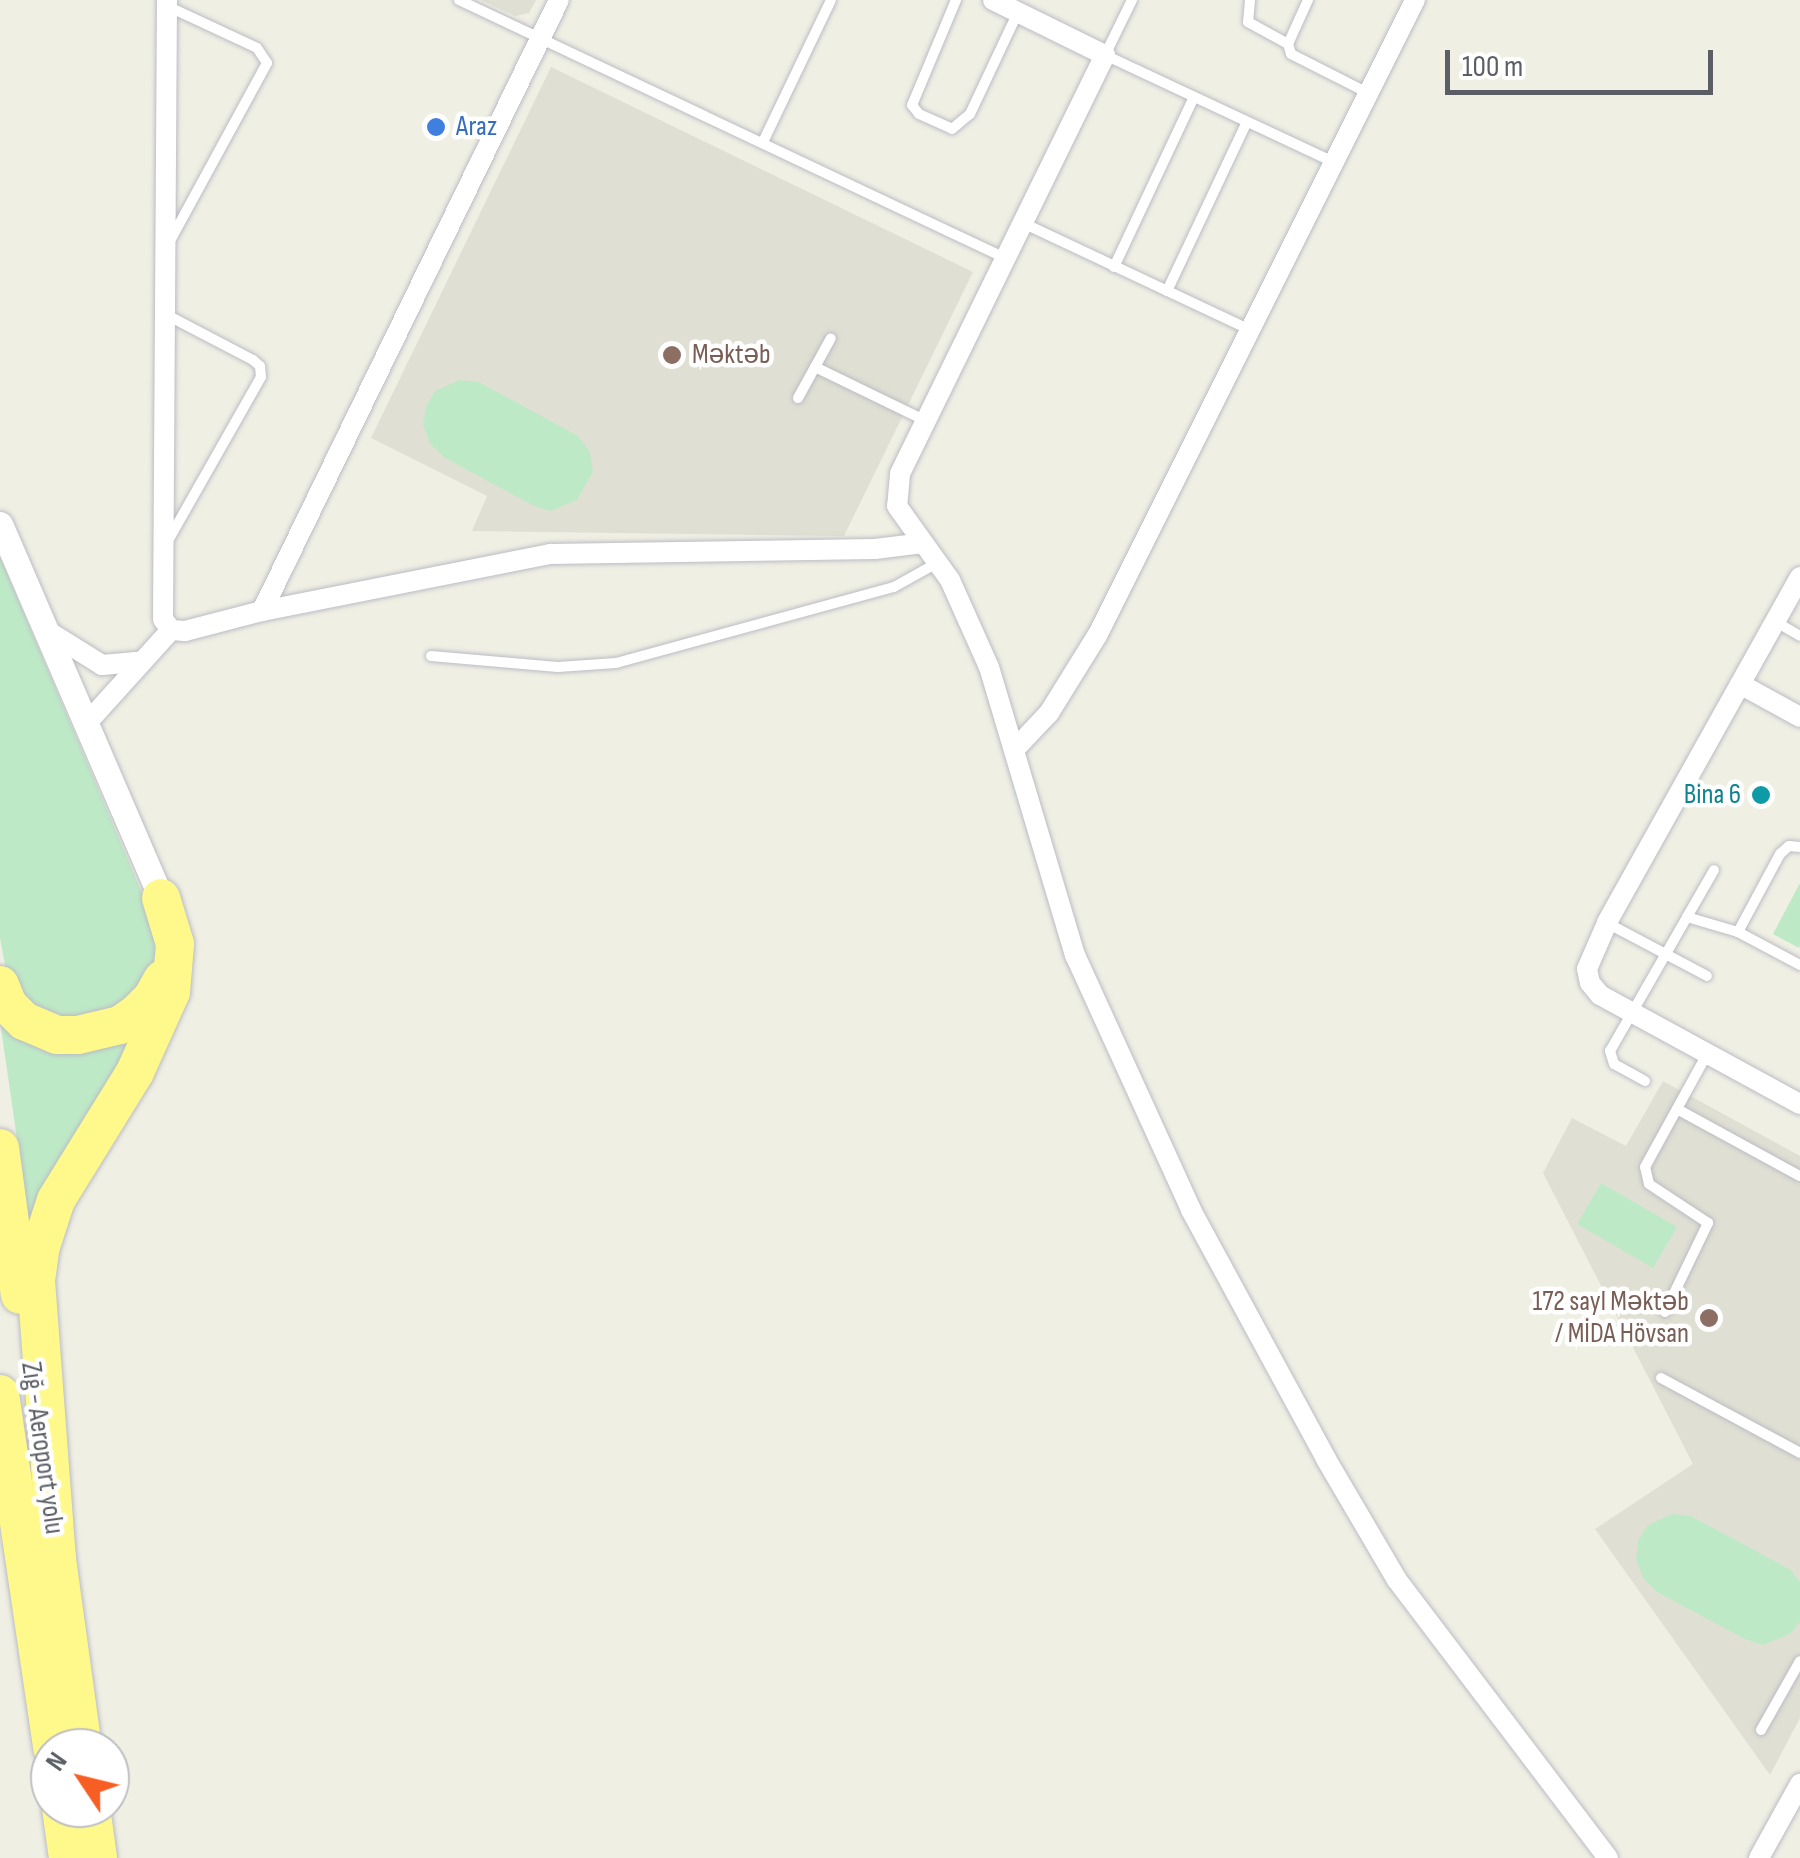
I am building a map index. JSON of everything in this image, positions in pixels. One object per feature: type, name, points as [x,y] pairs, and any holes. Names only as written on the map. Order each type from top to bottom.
[{"type":"highway","points":[[0,985],[8,1005],[40,1030],[78,1035],[120,1025],[152,998],[162,979],[166,942],[161,898]]},
{"type":"highway","points":[[41,1562],[36,1280],[40,1246],[56,1200],[135,1072],[171,992],[175,944],[161,898]]},
{"type":"highway","name":"Zığ - Aeroport yolu","points":[[0,1148],[41,1562],[51,1728]]},
{"type":"highway","name":"Zığ - Aeroport yolu","points":[[0,1394],[78,1728]]},
{"type":"highway","points":[[0,1462],[41,1562]]},
{"type":"highway","points":[[63,1828],[68,1858]]},
{"type":"highway","points":[[94,1828],[98,1858]]},
{"type":"street","points":[[262,611],[558,0]]},
{"type":"street","points":[[993,0],[1105,55],[926,421],[896,491],[904,522],[939,562],[988,667],[1075,955],[1191,1210],[1398,1580],[1608,1858]]},
{"type":"street","points":[[1014,750],[1049,713],[1098,634],[1415,0]]},
{"type":"street","points":[[166,2],[162,618],[171,630],[185,631],[262,611],[550,554],[874,549],[924,543]]},
{"type":"street","points":[[0,524],[161,898]]},
{"type":"street","points":[[1800,577],[1590,955],[1590,983],[1600,995],[1800,1104]]},
{"type":"street","points":[[46,630],[102,666],[139,662]]},
{"type":"street","points":[[86,724],[171,630]]},
{"type":"street","points":[[1740,684],[1799,714]]},
{"type":"street","points":[[1759,1858],[1800,1784]]},
{"type":"lane","points":[[459,0],[1006,258]]},
{"type":"lane","points":[[763,142],[832,0]]},
{"type":"lane","points":[[956,0],[912,104],[918,114],[952,129],[970,114],[1018,12]]},
{"type":"lane","points":[[1132,0],[1105,55],[1334,162]]},
{"type":"lane","points":[[1250,0],[1246,9],[1248,22],[1288,44]]},
{"type":"lane","points":[[1308,0],[1288,44],[1291,54],[1368,93]]},
{"type":"lane","points":[[165,249],[266,63],[257,48],[166,2]]},
{"type":"lane","points":[[1114,266],[1194,97]]},
{"type":"lane","points":[[1167,291],[1248,122]]},
{"type":"lane","points":[[1023,224],[1250,330]]},
{"type":"lane","points":[[163,550],[261,377],[260,366],[253,360],[164,313]]},
{"type":"lane","points":[[798,398],[830,338]]},
{"type":"lane","points":[[815,367],[926,421]]},
{"type":"lane","points":[[431,656],[558,668],[616,664],[894,587],[939,562]]},
{"type":"lane","points":[[1775,622],[1800,636]]},
{"type":"lane","points":[[1738,932],[1780,854],[1789,846],[1800,847]]},
{"type":"lane","points":[[1645,1081],[1610,1058],[1632,1012],[1714,870]]},
{"type":"lane","points":[[1688,917],[1738,932],[1800,965]]},
{"type":"lane","points":[[1608,922],[1707,976]]},
{"type":"lane","points":[[1665,1312],[1708,1222],[1645,1177],[1645,1167],[1707,1054]]},
{"type":"lane","points":[[1676,1109],[1800,1176]]},
{"type":"lane","points":[[1661,1378],[1800,1454]]},
{"type":"lane","points":[[1761,1730],[1800,1661]]},
{"type":"shaded area","points":[[481,0],[536,0],[529,13],[515,16]]},
{"type":"shaded area","name":"Məktəb","points":[[551,67],[973,272],[844,536],[472,531],[487,496],[371,438]]},
{"type":"shaded area","name":"172 sayl Məktəb / MİDA Hövsan","points":[[1663,1081],[1800,1156],[1800,1718],[1770,1775],[1595,1529],[1693,1464],[1543,1173],[1572,1118],[1626,1146]]},
{"type":"green space","points":[[460,380],[479,382],[578,436],[590,452],[593,472],[577,500],[550,511],[532,505],[445,458],[430,444],[423,425],[426,407],[435,391]]},
{"type":"green space","points":[[0,557],[145,900],[156,945],[152,975],[130,1007],[51,1025],[7,976],[0,938]]},
{"type":"green space","points":[[1800,883],[1800,945],[1799,948],[1773,934]]},
{"type":"green space","points":[[146,1019],[32,1243],[0,1021]]},
{"type":"green space","points":[[1601,1183],[1677,1227],[1653,1268],[1577,1224]]},
{"type":"green space","points":[[1672,1514],[1691,1516],[1791,1570],[1800,1583],[1800,1622],[1790,1634],[1763,1645],[1745,1639],[1657,1592],[1643,1578],[1636,1559],[1638,1541],[1648,1525]]},
{"type":"place","name":"Araz","points":[[436,127]]},
{"type":"place","name":"Məktəb","points":[[672,355]]},
{"type":"place","name":"Bina 6","points":[[1761,795]]},
{"type":"place","name":"172 sayl Məktəb / MİDA Hövsan","points":[[1709,1318]]}]
